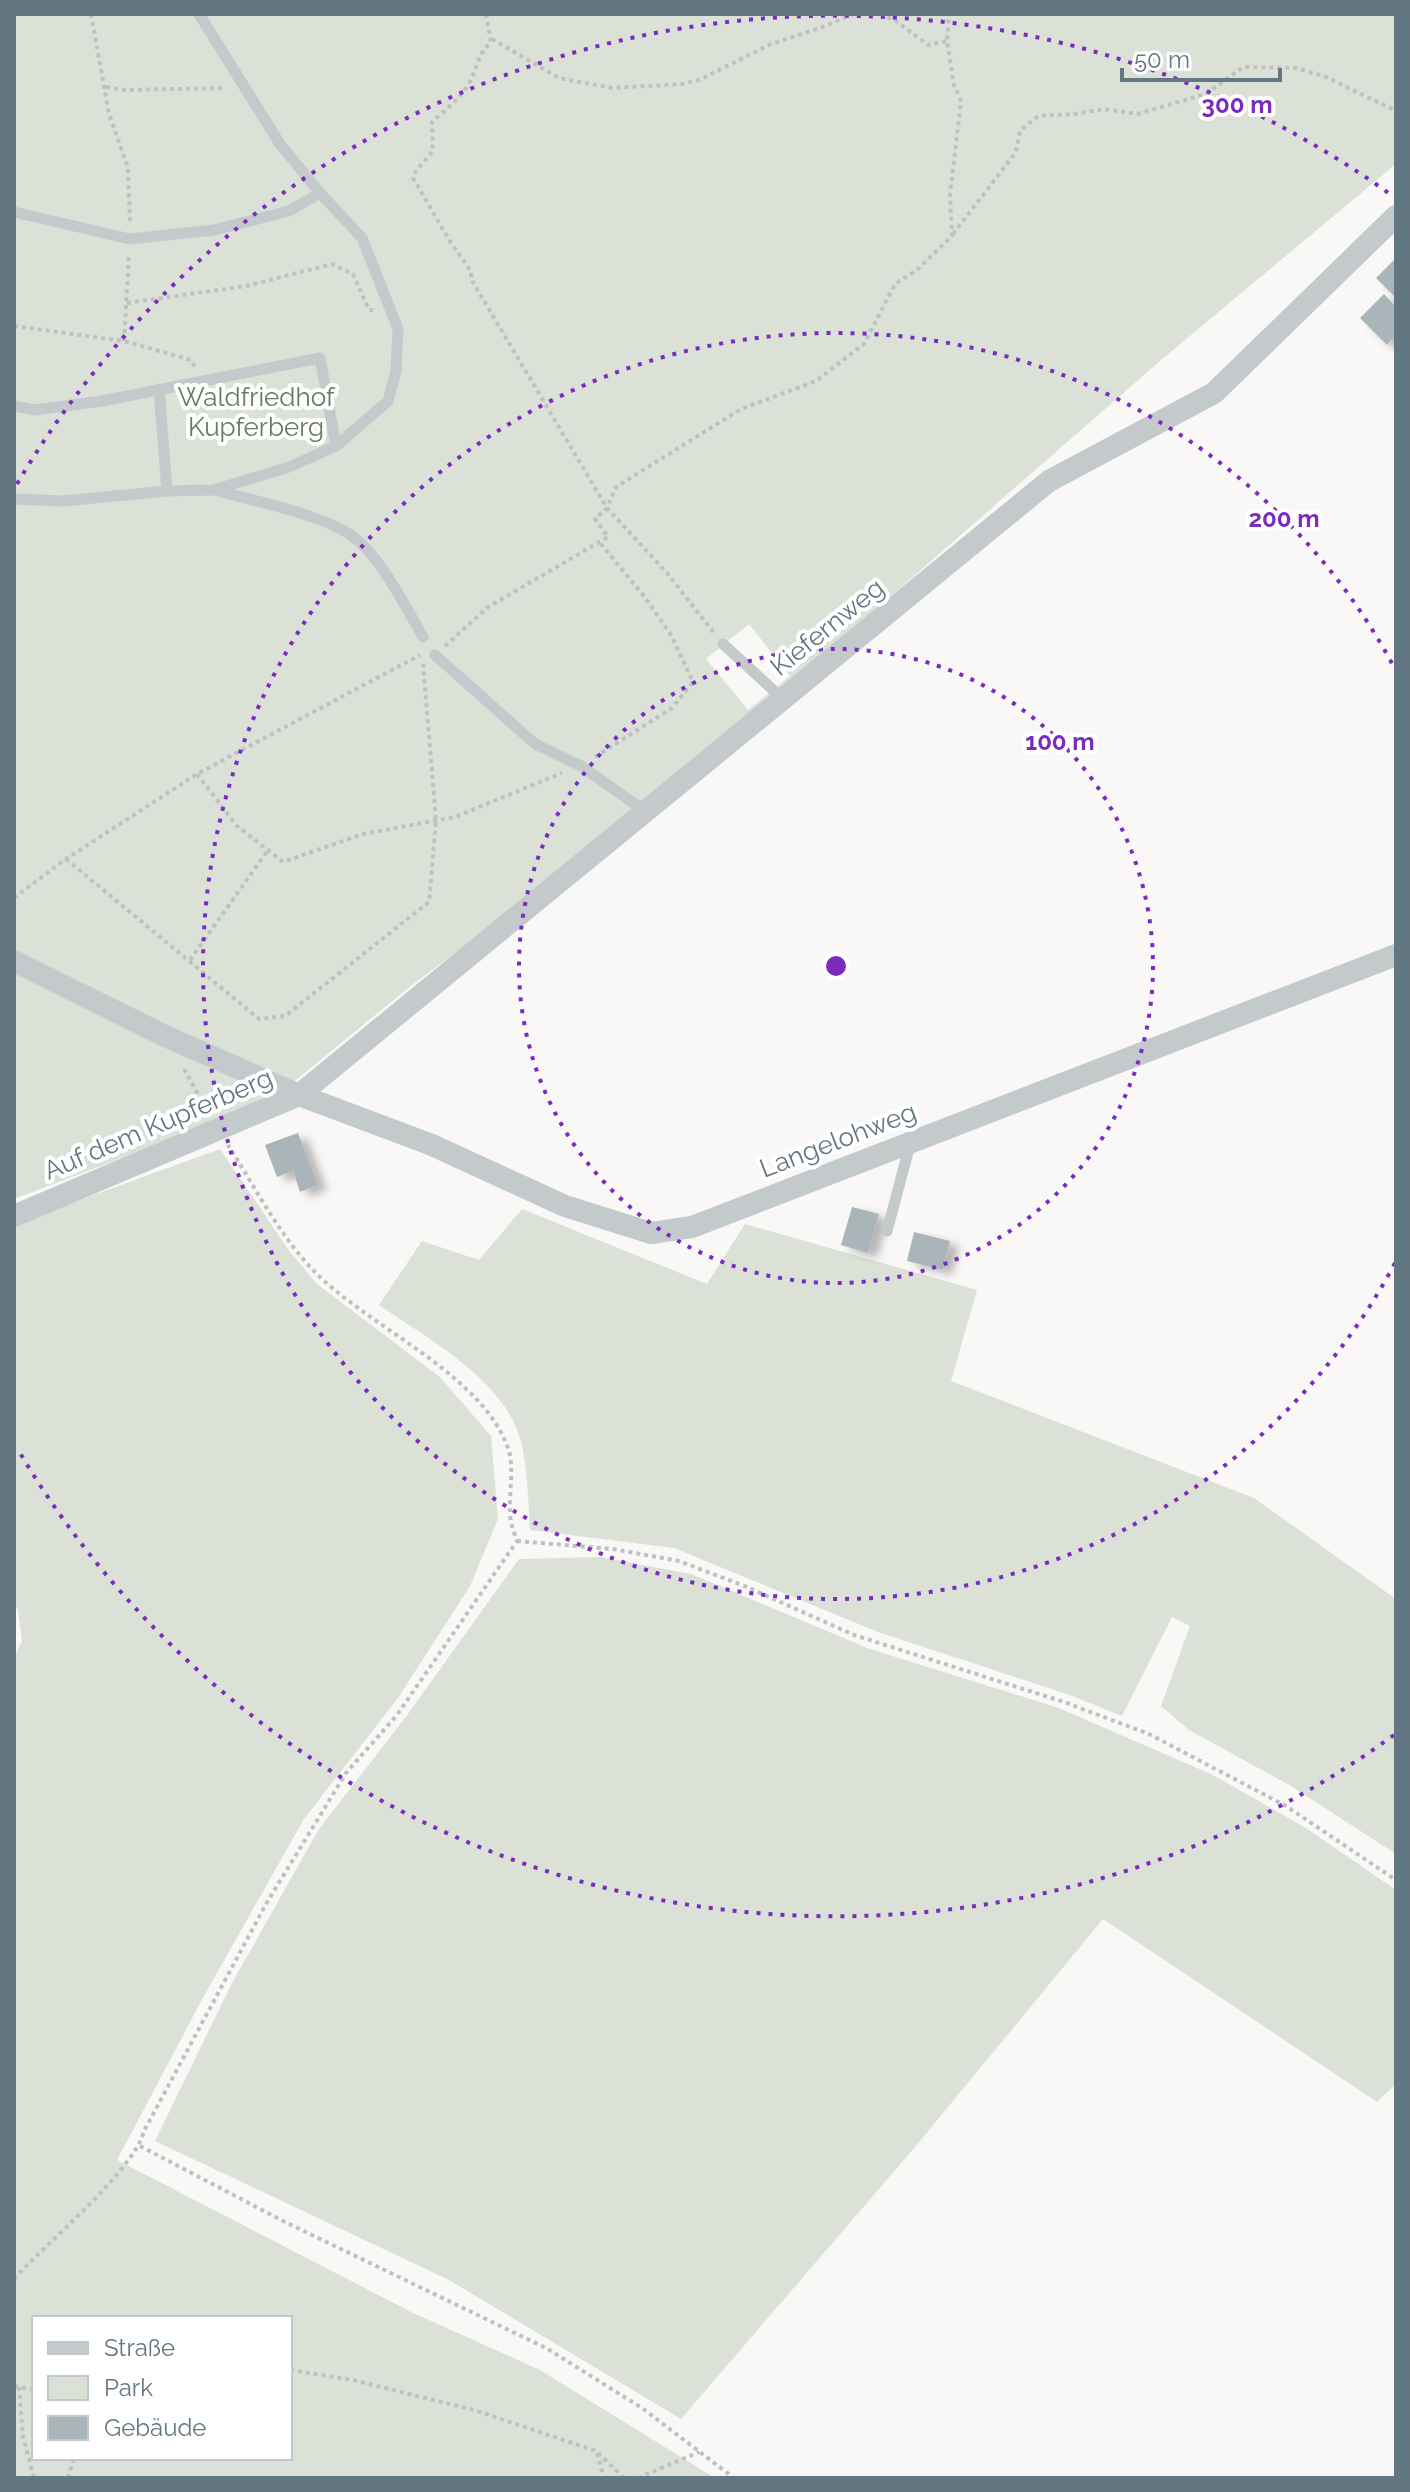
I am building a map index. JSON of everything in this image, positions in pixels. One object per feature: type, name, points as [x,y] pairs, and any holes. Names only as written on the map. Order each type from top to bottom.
[{"type":"street","name":"Kiefernweg","points":[[299,1095],[1049,481],[1214,393],[1396,216]]},
{"type":"street","name":"Langelohweg","points":[[299,1095],[432,1145],[565,1206],[651,1233],[692,1227],[1396,955]]},
{"type":"street","name":"Auf dem Kupferberg","points":[[14,961],[165,1036],[299,1095]]},
{"type":"street","name":"Auf dem Kupferberg","points":[[14,1216],[299,1095]]},
{"type":"lane","points":[[14,499],[63,501],[167,491],[214,490],[289,467],[336,446],[388,401],[396,371],[398,329],[362,238],[280,144],[199,14]]},
{"type":"lane","points":[[14,212],[130,239],[214,230],[289,211],[320,193]]},
{"type":"lane","points":[[14,406],[35,410],[320,358],[336,446]]},
{"type":"lane","points":[[159,389],[167,491]]},
{"type":"lane","points":[[214,490],[312,517],[356,539],[390,580],[423,637]]},
{"type":"lane","points":[[723,644],[783,699]]},
{"type":"lane","points":[[435,655],[535,744],[581,766],[645,811]]},
{"type":"lane","points":[[887,1231],[911,1141]]},
{"type":"path","points":[[91,14],[109,114],[128,168],[130,239],[124,341]]},
{"type":"path","points":[[486,14],[492,39],[559,78],[612,88],[682,84],[699,80],[771,44],[853,14]]},
{"type":"path","points":[[880,14],[896,21],[928,45],[947,41]]},
{"type":"path","points":[[949,14],[947,41],[954,85],[961,101],[950,195],[952,236]]},
{"type":"path","points":[[492,39],[479,55],[472,78],[432,122],[433,151],[413,178],[471,271],[471,279],[607,508],[667,573],[723,644]]},
{"type":"path","points":[[435,655],[488,607],[608,537],[595,519],[607,508],[616,487],[741,409],[816,381],[864,344],[895,284],[917,270],[952,236],[1016,152],[1020,131],[1038,116],[1104,109],[1137,114],[1206,94],[1243,67],[1296,68],[1326,77],[1396,111]]},
{"type":"path","points":[[106,87],[125,90],[245,87]]},
{"type":"path","points":[[126,303],[246,286],[332,264],[353,274],[369,310],[391,308]]},
{"type":"path","points":[[14,326],[124,341],[191,360],[203,379]]},
{"type":"path","points":[[197,774],[237,826],[283,862],[363,834],[455,817],[581,766],[672,708],[693,682],[671,635],[644,596],[600,543]]},
{"type":"path","points":[[66,859],[259,1019],[285,1016],[429,902],[436,820],[423,637]]},
{"type":"path","points":[[14,898],[66,859],[197,774],[422,654]]},
{"type":"path","points":[[190,960],[268,850]]},
{"type":"path","points":[[165,1036],[286,1238],[314,1272],[379,1325],[454,1378],[487,1411],[509,1453],[510,1517],[517,1541]]},
{"type":"path","points":[[517,1541],[613,1549],[679,1561],[747,1587],[854,1635],[1064,1702],[1149,1734],[1286,1806],[1396,1880]]},
{"type":"path","points":[[14,2279],[140,2146],[144,2131],[266,1904],[346,1773],[397,1715],[517,1541]]},
{"type":"path","points":[[140,2146],[283,2221],[546,2348],[642,2408],[734,2478]]},
{"type":"path","points":[[292,2370],[353,2380],[474,2410],[596,2451],[624,2478]]},
{"type":"path","points":[[16,2386],[23,2437],[34,2478]]},
{"type":"path","points":[[596,2451],[604,2478]]},
{"type":"path","points":[[638,2478],[699,2452]]},
{"type":"green space","name":"Waldfriedhof Kupferberg","points":[[14,14],[1396,14],[1396,164],[1160,361],[645,811],[412,985],[269,1102],[14,1199]],"holes":[[[749,624],[790,676],[748,710],[706,659]]]},
{"type":"green space","points":[[220,1149],[290,1252],[317,1284],[440,1377],[491,1436],[498,1519],[470,1586],[398,1698],[304,1819],[205,1994],[117,2160],[411,2312],[540,2370],[715,2478],[14,2478],[14,1657],[22,1641],[18,1609],[14,1606],[14,1224]]},
{"type":"green space","points":[[522,1209],[707,1284],[745,1224],[977,1290],[951,1381],[1254,1498],[1396,1599],[1396,1854],[1291,1786],[1189,1730],[1161,1706],[1190,1626],[1172,1617],[1122,1716],[1067,1694],[878,1632],[674,1548],[530,1530],[525,1460],[511,1416],[497,1397],[461,1362],[379,1305],[422,1241],[479,1260]]},
{"type":"green space","points":[[600,1557],[691,1574],[870,1649],[1059,1708],[1213,1775],[1306,1828],[1396,1890],[1396,2084],[1377,2102],[1103,1919],[915,2147],[681,2419],[449,2280],[155,2141],[232,1983],[319,1829],[408,1714],[519,1559]]},
{"type":"building","points":[[1396,258],[1396,298],[1376,278]]},
{"type":"building","points":[[1384,294],[1396,307],[1396,335],[1387,345],[1360,318]]},
{"type":"building","points":[[298,1133],[318,1185],[300,1192],[293,1171],[277,1177],[265,1145]]},
{"type":"building","points":[[852,1207],[879,1214],[868,1253],[841,1245]]},
{"type":"building","points":[[914,1232],[950,1241],[943,1270],[907,1261]]}]
